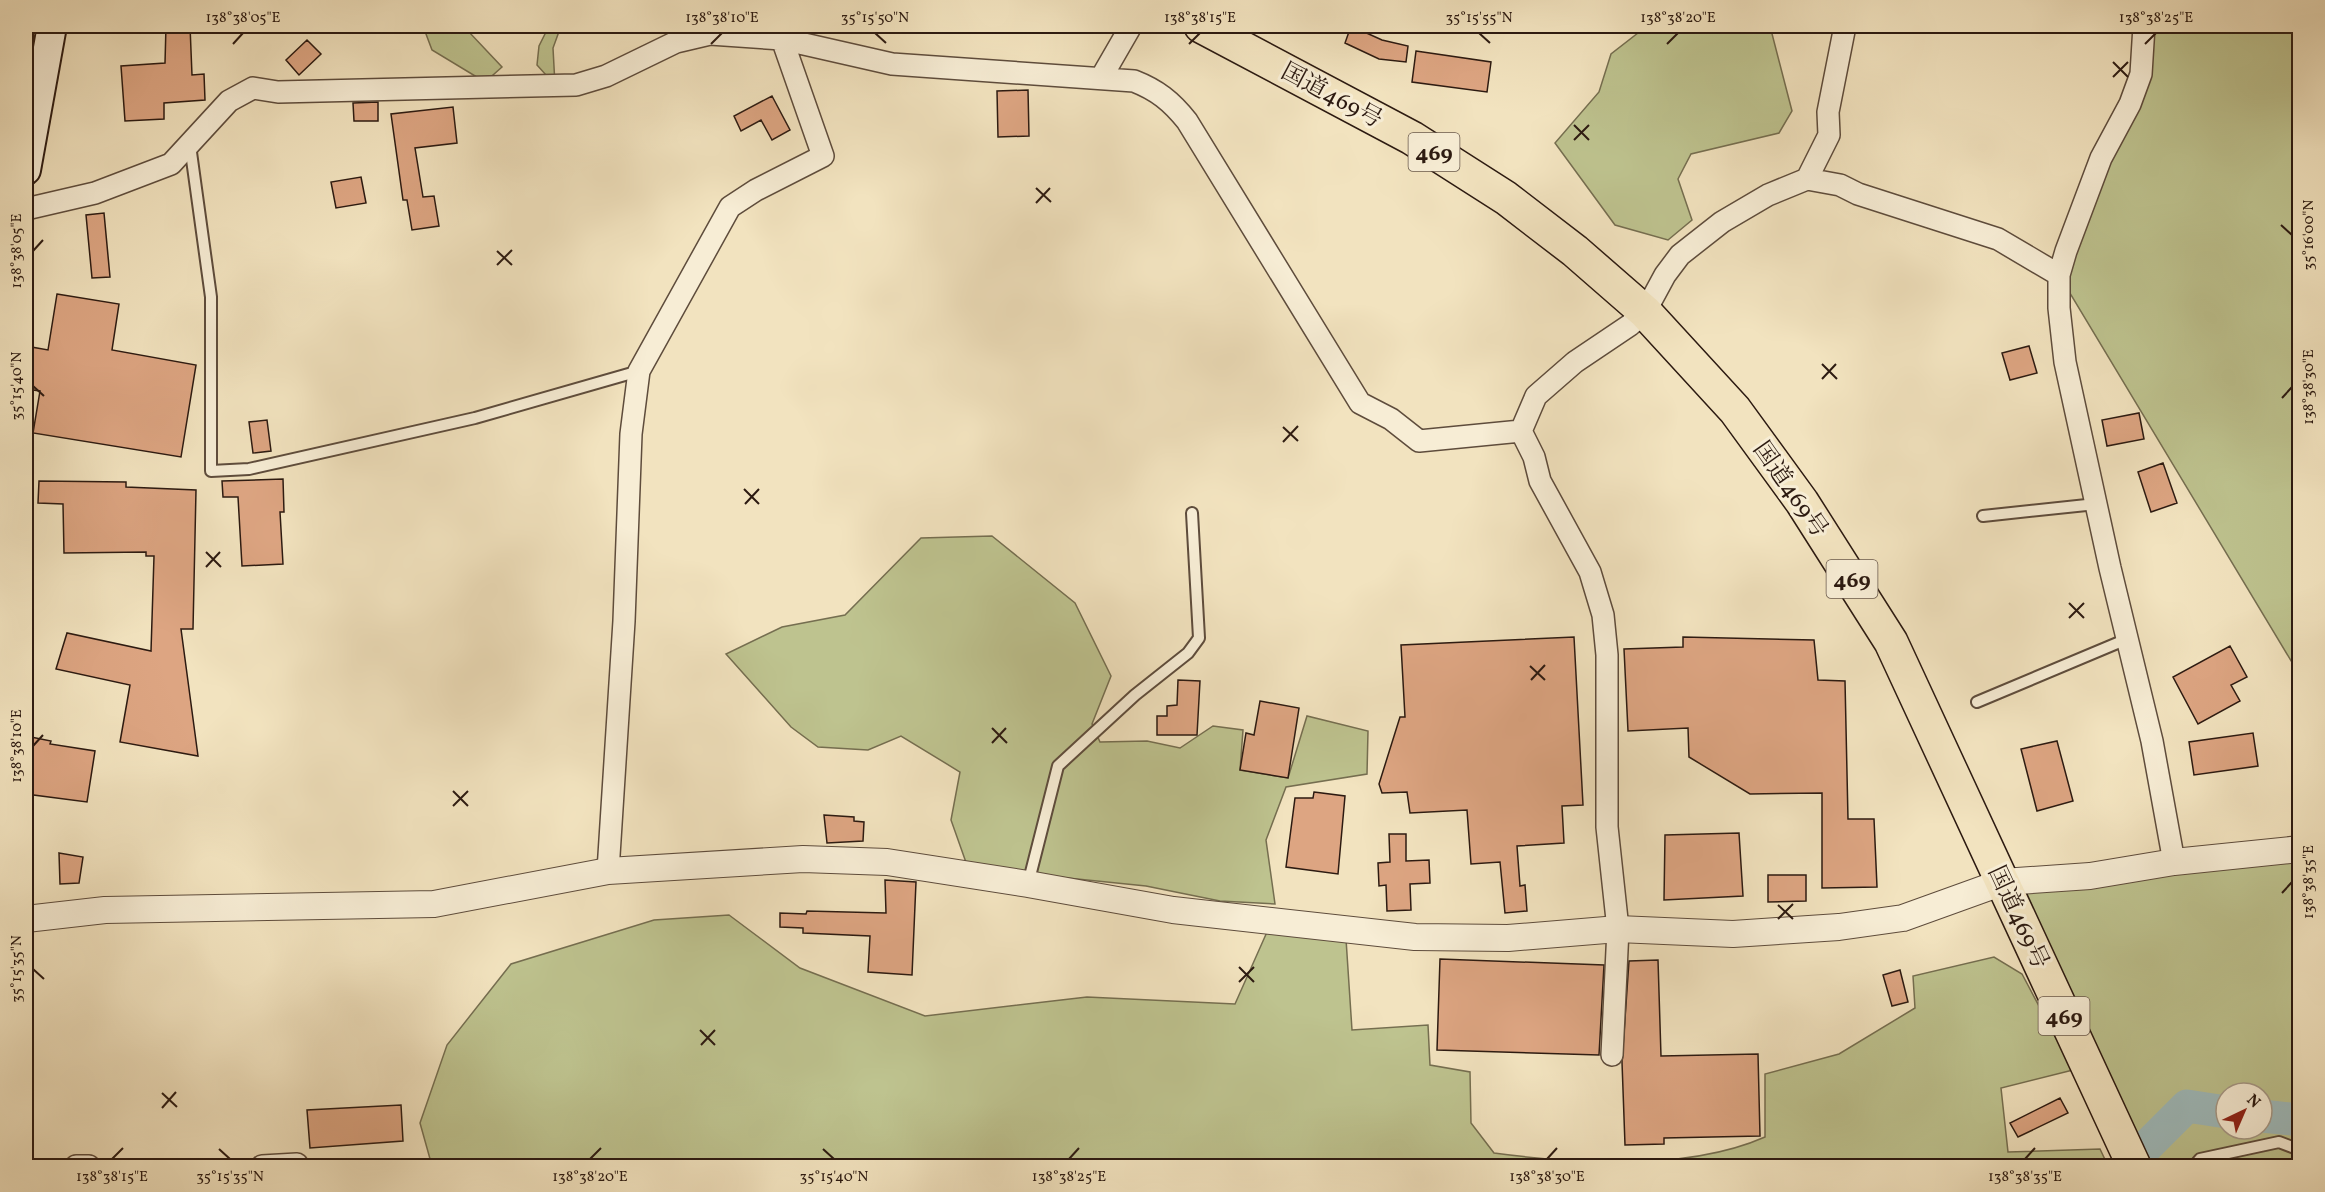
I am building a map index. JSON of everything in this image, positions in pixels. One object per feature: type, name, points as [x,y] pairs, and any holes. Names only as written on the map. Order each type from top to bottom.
[{"type":"highway","name":"国道469号","points":[[1201,26],[1412,138],[1497,192],[1575,251],[1645,312],[1735,410],[1802,502],[1892,642],[2130,1158]]},
{"type":"main road","points":[[26,170],[52,26]]},
{"type":"street","points":[[1101,78],[1131,26]]},
{"type":"street","points":[[1808,178],[1829,135],[1828,112],[1845,26]]},
{"type":"street","points":[[2144,26],[2141,74],[2130,104],[2101,158],[2066,251],[2060,275],[2059,308],[2065,362],[2152,741],[2174,862]]},
{"type":"street","points":[[608,872],[624,621],[631,434],[639,371],[730,207],[756,190],[823,156],[785,32]]},
{"type":"street","points":[[26,209],[95,193],[135,180],[171,164],[229,101],[253,88],[278,92],[576,85],[606,76],[676,42],[710,34],[785,32],[892,64],[1134,81],[1154,88],[1172,102],[1187,121],[1360,403],[1391,420],[1419,441],[1521,431]]},
{"type":"street","points":[[1612,1055],[1618,929],[1607,827],[1607,655],[1603,615],[1590,572],[1540,481],[1534,457],[1521,431],[1536,396],[1575,362],[1630,325],[1645,312],[1665,275],[1680,255],[1722,222],[1768,195],[1808,178],[1840,185],[1858,194],[1998,239],[2060,275]]},
{"type":"street","points":[[26,919],[105,910],[434,904],[608,872],[756,860],[815,860],[887,862],[1173,910],[1415,936],[1508,938],[1618,929],[1733,934],[1839,927],[1903,918],[2002,882],[2090,876],[2174,862],[2300,849]]},
{"type":"street","points":[[262,1167],[297,1164]]},
{"type":"street","points":[[76,1167],[89,1167]]},
{"type":"lane","points":[[190,142],[211,297],[211,471],[249,470],[475,418],[639,371]]},
{"type":"lane","points":[[1983,516],[2096,504]]},
{"type":"lane","points":[[1028,884],[1058,766],[1135,695],[1188,653],[1199,638],[1192,513]]},
{"type":"lane","points":[[1977,702],[2127,639]]},
{"type":"lane","points":[[2194,1167],[2200,1159],[2279,1142],[2300,1150]]},
{"type":"green space","points":[[423,26],[467,26],[468,31],[502,67],[485,82],[432,50]]},
{"type":"green space","points":[[549,26],[561,26],[553,48],[555,85],[537,65],[539,46]]},
{"type":"green space","points":[[1647,26],[1770,26],[1792,111],[1779,133],[1691,154],[1678,179],[1692,220],[1668,240],[1615,225],[1555,143],[1599,92],[1611,54]]},
{"type":"green space","points":[[2138,26],[2299,26],[2299,674],[2059,275],[2141,74]]},
{"type":"green space","points":[[992,536],[1075,603],[1111,676],[1092,724],[1100,742],[1147,741],[1180,748],[1213,726],[1243,730],[1240,770],[1288,778],[1307,716],[1368,731],[1367,774],[1286,787],[1266,840],[1275,904],[1220,901],[1146,886],[968,868],[951,820],[960,772],[901,736],[868,750],[818,747],[791,727],[726,654],[782,627],[845,615],[921,538]]},
{"type":"green space","points":[[2299,851],[2299,1166],[2149,1166],[2003,882]]},
{"type":"green space","points":[[729,915],[800,968],[925,1016],[1087,997],[1235,1004],[1267,932],[1346,939],[1352,1030],[1428,1025],[1430,1065],[1470,1072],[1471,1123],[1494,1153],[1595,1162],[1667,1160],[1702,1155],[1735,1148],[1765,1137],[1765,1074],[1839,1054],[1915,1008],[1913,976],[1994,957],[2022,974],[2073,1070],[2001,1088],[2008,1152],[2100,1149],[2108,1166],[432,1166],[420,1123],[447,1045],[511,964],[654,920]]},
{"type":"building","points":[[166,26],[190,26],[192,75],[204,74],[205,100],[164,103],[164,119],[125,121],[121,66],[165,63]]},
{"type":"building","points":[[1351,26],[1382,40],[1408,46],[1406,62],[1379,59],[1345,43]]},
{"type":"building","points":[[307,40],[321,54],[299,75],[286,60]]},
{"type":"building","points":[[1416,51],[1491,62],[1487,92],[1412,82]]},
{"type":"building","points":[[1028,90],[1029,136],[998,137],[997,91]]},
{"type":"building","points":[[772,96],[790,130],[772,140],[761,120],[741,131],[734,116]]},
{"type":"building","points":[[378,102],[378,121],[354,121],[353,103]]},
{"type":"building","points":[[453,107],[457,143],[415,148],[423,197],[434,196],[439,226],[412,230],[407,200],[403,200],[391,114]]},
{"type":"building","points":[[361,177],[366,203],[336,208],[331,182]]},
{"type":"building","points":[[104,213],[110,277],[92,278],[86,215]]},
{"type":"building","points":[[57,294],[119,304],[112,350],[196,365],[181,457],[33,433],[40,391],[26,389],[31,347],[48,350]]},
{"type":"building","points":[[2029,346],[2037,373],[2010,380],[2002,353]]},
{"type":"building","points":[[2139,413],[2144,439],[2107,446],[2102,420]]},
{"type":"building","points":[[267,420],[271,451],[253,453],[249,422]]},
{"type":"building","points":[[2163,463],[2177,503],[2151,512],[2138,472]]},
{"type":"building","points":[[283,479],[284,512],[280,512],[283,564],[242,566],[238,497],[223,497],[222,481]]},
{"type":"building","points":[[39,481],[126,482],[126,487],[196,490],[193,629],[181,629],[198,756],[120,742],[130,685],[56,669],[67,633],[151,651],[154,556],[146,556],[146,552],[64,553],[63,504],[38,503]]},
{"type":"building","points":[[1574,637],[1583,805],[1562,806],[1564,843],[1517,846],[1520,886],[1525,885],[1527,911],[1505,913],[1500,862],[1471,864],[1467,810],[1410,813],[1407,792],[1382,793],[1379,784],[1400,717],[1405,717],[1401,645]]},
{"type":"building","points":[[1683,637],[1814,640],[1818,680],[1845,681],[1848,819],[1874,819],[1877,887],[1822,888],[1822,793],[1750,794],[1689,757],[1688,728],[1628,731],[1624,649],[1683,647]]},
{"type":"building","points":[[2230,646],[2247,677],[2231,685],[2240,701],[2198,724],[2173,677]]},
{"type":"building","points":[[1178,680],[1200,681],[1197,735],[1157,735],[1157,716],[1167,716],[1167,706],[1177,705]]},
{"type":"building","points":[[1260,701],[1299,708],[1288,778],[1240,770],[1246,733],[1254,735]]},
{"type":"building","points":[[2253,733],[2258,766],[2194,775],[2189,742]]},
{"type":"building","points":[[26,736],[51,741],[50,744],[95,751],[87,802],[26,794]]},
{"type":"building","points":[[2057,741],[2073,801],[2037,811],[2021,749]]},
{"type":"building","points":[[1314,792],[1345,796],[1338,874],[1286,867],[1295,798],[1313,798]]},
{"type":"building","points":[[824,815],[854,817],[854,821],[864,822],[863,841],[827,843]]},
{"type":"building","points":[[1739,833],[1743,896],[1664,900],[1665,835]]},
{"type":"building","points":[[1389,834],[1406,834],[1406,861],[1429,860],[1430,883],[1410,884],[1411,910],[1387,911],[1386,885],[1379,886],[1378,863],[1390,862]]},
{"type":"building","points":[[59,853],[83,857],[79,883],[60,884]]},
{"type":"building","points":[[1768,875],[1806,875],[1806,901],[1768,902]]},
{"type":"building","points":[[885,880],[916,882],[912,975],[868,972],[870,936],[803,933],[803,928],[780,927],[780,913],[806,914],[807,911],[886,913]]},
{"type":"building","points":[[1440,959],[1604,965],[1599,1055],[1437,1050]]},
{"type":"building","points":[[1658,960],[1661,1056],[1758,1054],[1760,1136],[1664,1138],[1664,1144],[1625,1145],[1622,1062],[1629,961]]},
{"type":"building","points":[[1900,970],[1908,1002],[1892,1006],[1883,975]]},
{"type":"building","points":[[2060,1098],[2068,1113],[2018,1137],[2010,1123]]},
{"type":"building","points":[[401,1105],[403,1141],[310,1148],[307,1110]]},
{"type":"waterway","points":[[2127,1166],[2187,1106],[2214,1110]]},
{"type":"waterway","points":[[2274,1117],[2300,1120]]}]
